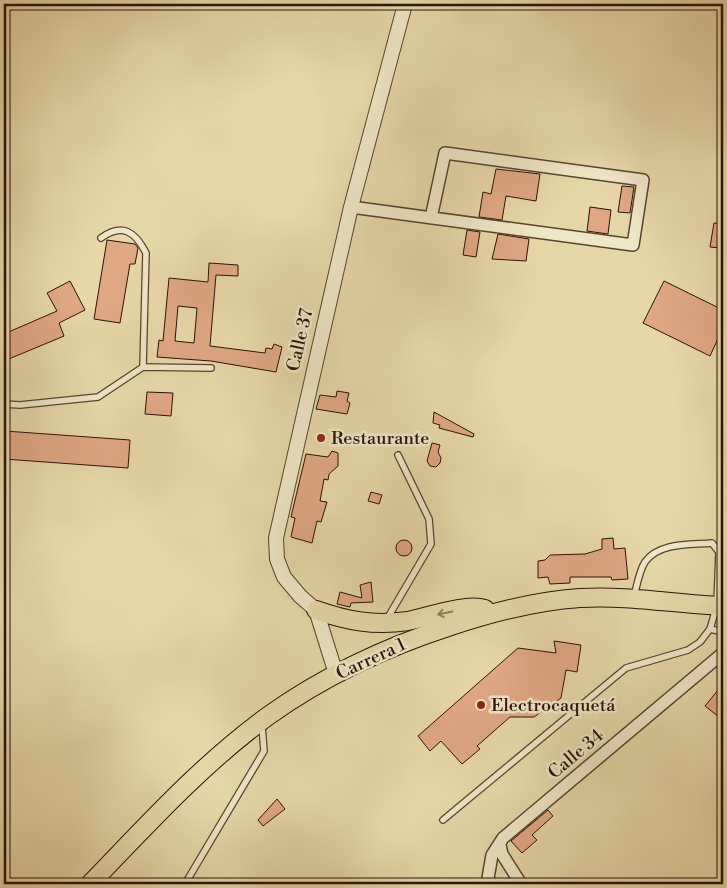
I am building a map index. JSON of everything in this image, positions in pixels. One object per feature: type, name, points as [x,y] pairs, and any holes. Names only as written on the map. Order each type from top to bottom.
[{"type":"main road","name":"Carrera 1","points":[[90,884],[179,792],[262,721],[336,674],[378,653],[492,613],[538,602],[581,598],[634,598],[720,606]]},
{"type":"main road","points":[[316,610],[345,620],[374,624],[473,608],[482,608],[492,613]]},
{"type":"street","name":"Calle 37","points":[[316,610],[300,596],[284,577],[277,559],[276,538],[352,207],[406,4]]},
{"type":"street","points":[[352,207],[431,218],[633,245],[643,180],[445,153],[431,218]]},
{"type":"street","points":[[316,610],[336,674]]},
{"type":"street","name":"Calle 34","points":[[487,884],[492,856],[503,838],[723,652]]},
{"type":"street","points":[[500,845],[502,854],[520,884]]},
{"type":"lane","points":[[100,238],[112,230],[130,232],[140,240],[146,253],[143,367]]},
{"type":"lane","points":[[4,404],[98,397],[143,367],[211,368]]},
{"type":"lane","points":[[385,623],[431,544],[429,519],[398,455]]},
{"type":"lane","points":[[443,820],[626,668],[688,650],[700,642],[710,630],[720,606],[718,552],[712,543],[671,546],[649,558],[644,563],[634,598]]},
{"type":"lane","points":[[710,630],[723,632]]},
{"type":"lane","points":[[185,884],[264,751],[262,721]]},
{"type":"building","points":[[496,169],[540,174],[536,201],[506,196],[502,220],[479,217],[483,192],[491,194]]},
{"type":"building","points":[[622,186],[634,187],[630,213],[618,212]]},
{"type":"building","points":[[590,207],[611,210],[608,234],[587,231]]},
{"type":"building","points":[[714,223],[723,224],[721,248],[710,247]]},
{"type":"building","points":[[467,230],[480,232],[476,257],[463,255]]},
{"type":"building","points":[[498,234],[529,239],[526,261],[492,259]]},
{"type":"building","points":[[107,240],[135,244],[138,248],[135,264],[130,264],[120,323],[94,319]]},
{"type":"building","points":[[209,263],[238,265],[238,276],[216,275],[210,346],[265,353],[266,348],[272,349],[274,344],[282,347],[276,372],[211,361],[157,357],[159,340],[163,341],[169,278],[208,282]],"holes":[[[178,306],[197,308],[194,343],[175,341]]]},
{"type":"building","points":[[70,281],[85,310],[59,323],[64,336],[4,361],[4,334],[57,311],[47,293]]},
{"type":"building","points":[[664,281],[723,310],[723,328],[710,356],[643,323]]},
{"type":"building","points":[[337,391],[349,393],[347,401],[350,403],[347,414],[316,409],[320,395],[336,397]]},
{"type":"building","points":[[147,392],[173,393],[171,416],[145,414]]},
{"type":"building","points":[[434,412],[474,434],[473,437],[439,428],[440,425],[433,423]]},
{"type":"building","points":[[5,431],[130,440],[128,468],[4,459]]},
{"type":"building","points":[[432,443],[440,445],[438,452],[441,458],[440,463],[436,467],[430,466],[427,461]]},
{"type":"building","points":[[332,451],[338,453],[338,466],[329,474],[328,480],[324,479],[320,501],[327,502],[321,522],[317,521],[312,543],[291,537],[295,518],[291,517],[306,454],[328,457]]},
{"type":"building","points":[[371,492],[382,495],[379,504],[368,501]]},
{"type":"building","points":[[613,538],[614,549],[625,548],[628,579],[612,580],[611,577],[570,577],[570,583],[550,584],[548,577],[538,578],[538,561],[545,560],[550,555],[585,554],[602,549],[602,539]]},
{"type":"building","points":[[401,540],[407,540],[412,545],[410,554],[401,556],[396,551],[396,545]]},
{"type":"building","points":[[371,582],[373,602],[351,603],[350,607],[337,604],[340,592],[362,598],[360,585]]},
{"type":"building","points":[[554,641],[581,645],[577,672],[566,670],[561,698],[534,717],[510,717],[477,746],[480,749],[462,764],[441,741],[430,751],[418,736],[518,648],[556,653]]},
{"type":"building","points":[[723,684],[723,720],[705,706]]},
{"type":"building","points":[[277,799],[285,809],[263,826],[258,820]]},
{"type":"building","points":[[548,810],[553,816],[532,835],[537,840],[522,853],[511,841]]},
{"type":"place","name":"Restaurante","points":[[321,438]]},
{"type":"place","name":"Electrocaquetá","points":[[481,705]]}]
